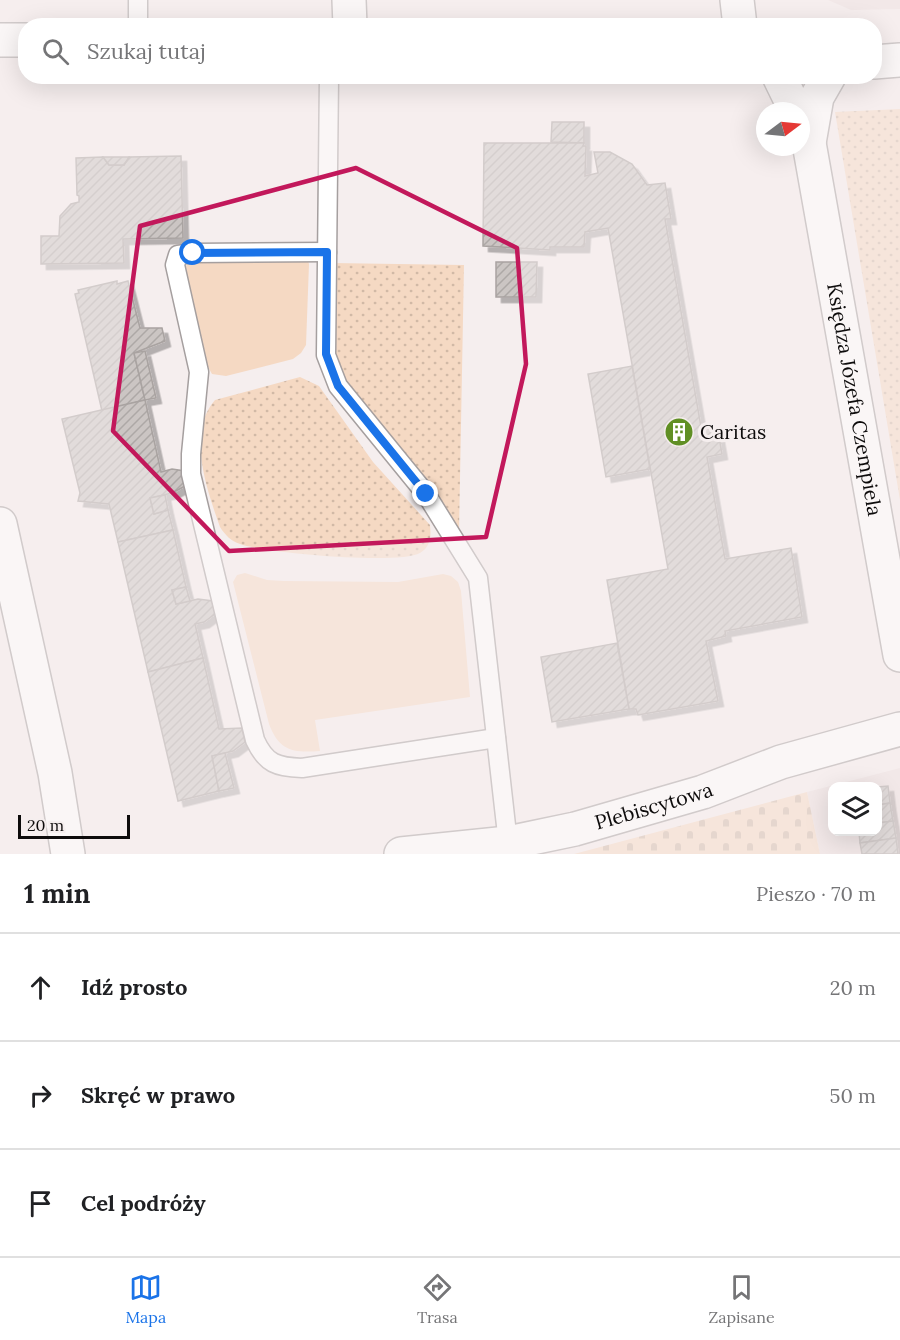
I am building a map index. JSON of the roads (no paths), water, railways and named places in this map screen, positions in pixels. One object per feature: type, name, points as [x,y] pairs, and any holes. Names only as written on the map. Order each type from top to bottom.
[{"type":"street","points":[[349,0],[350,18]]},
{"type":"street","points":[[737,0],[739,18]]},
{"type":"street","points":[[0,40],[18,40]]},
{"type":"street","points":[[882,61],[900,60]]},
{"type":"street","points":[[783,84],[792,102]]},
{"type":"street","name":"Księdza Józefa Czempiela","points":[[810,118],[824,84]]},
{"type":"street","name":"Księdza Józefa Czempiela","points":[[809,156],[900,655]]},
{"type":"street","points":[[0,524],[55,773],[68,854]]},
{"type":"street","name":"Plebiscytowa","points":[[400,854],[508,843],[574,829],[671,801],[781,762],[900,729]]},
{"type":"lane","points":[[138,0],[138,18]]},
{"type":"lane","points":[[329,84],[326,354],[338,386],[426,494],[478,578],[508,843]]},
{"type":"lane","points":[[327,252],[193,253],[178,255],[175,265],[199,372],[191,474],[255,740],[261,754],[271,762],[285,767],[302,768],[496,738]]},
{"type":"place","name":"Caritas","points":[[679,432]]}]
